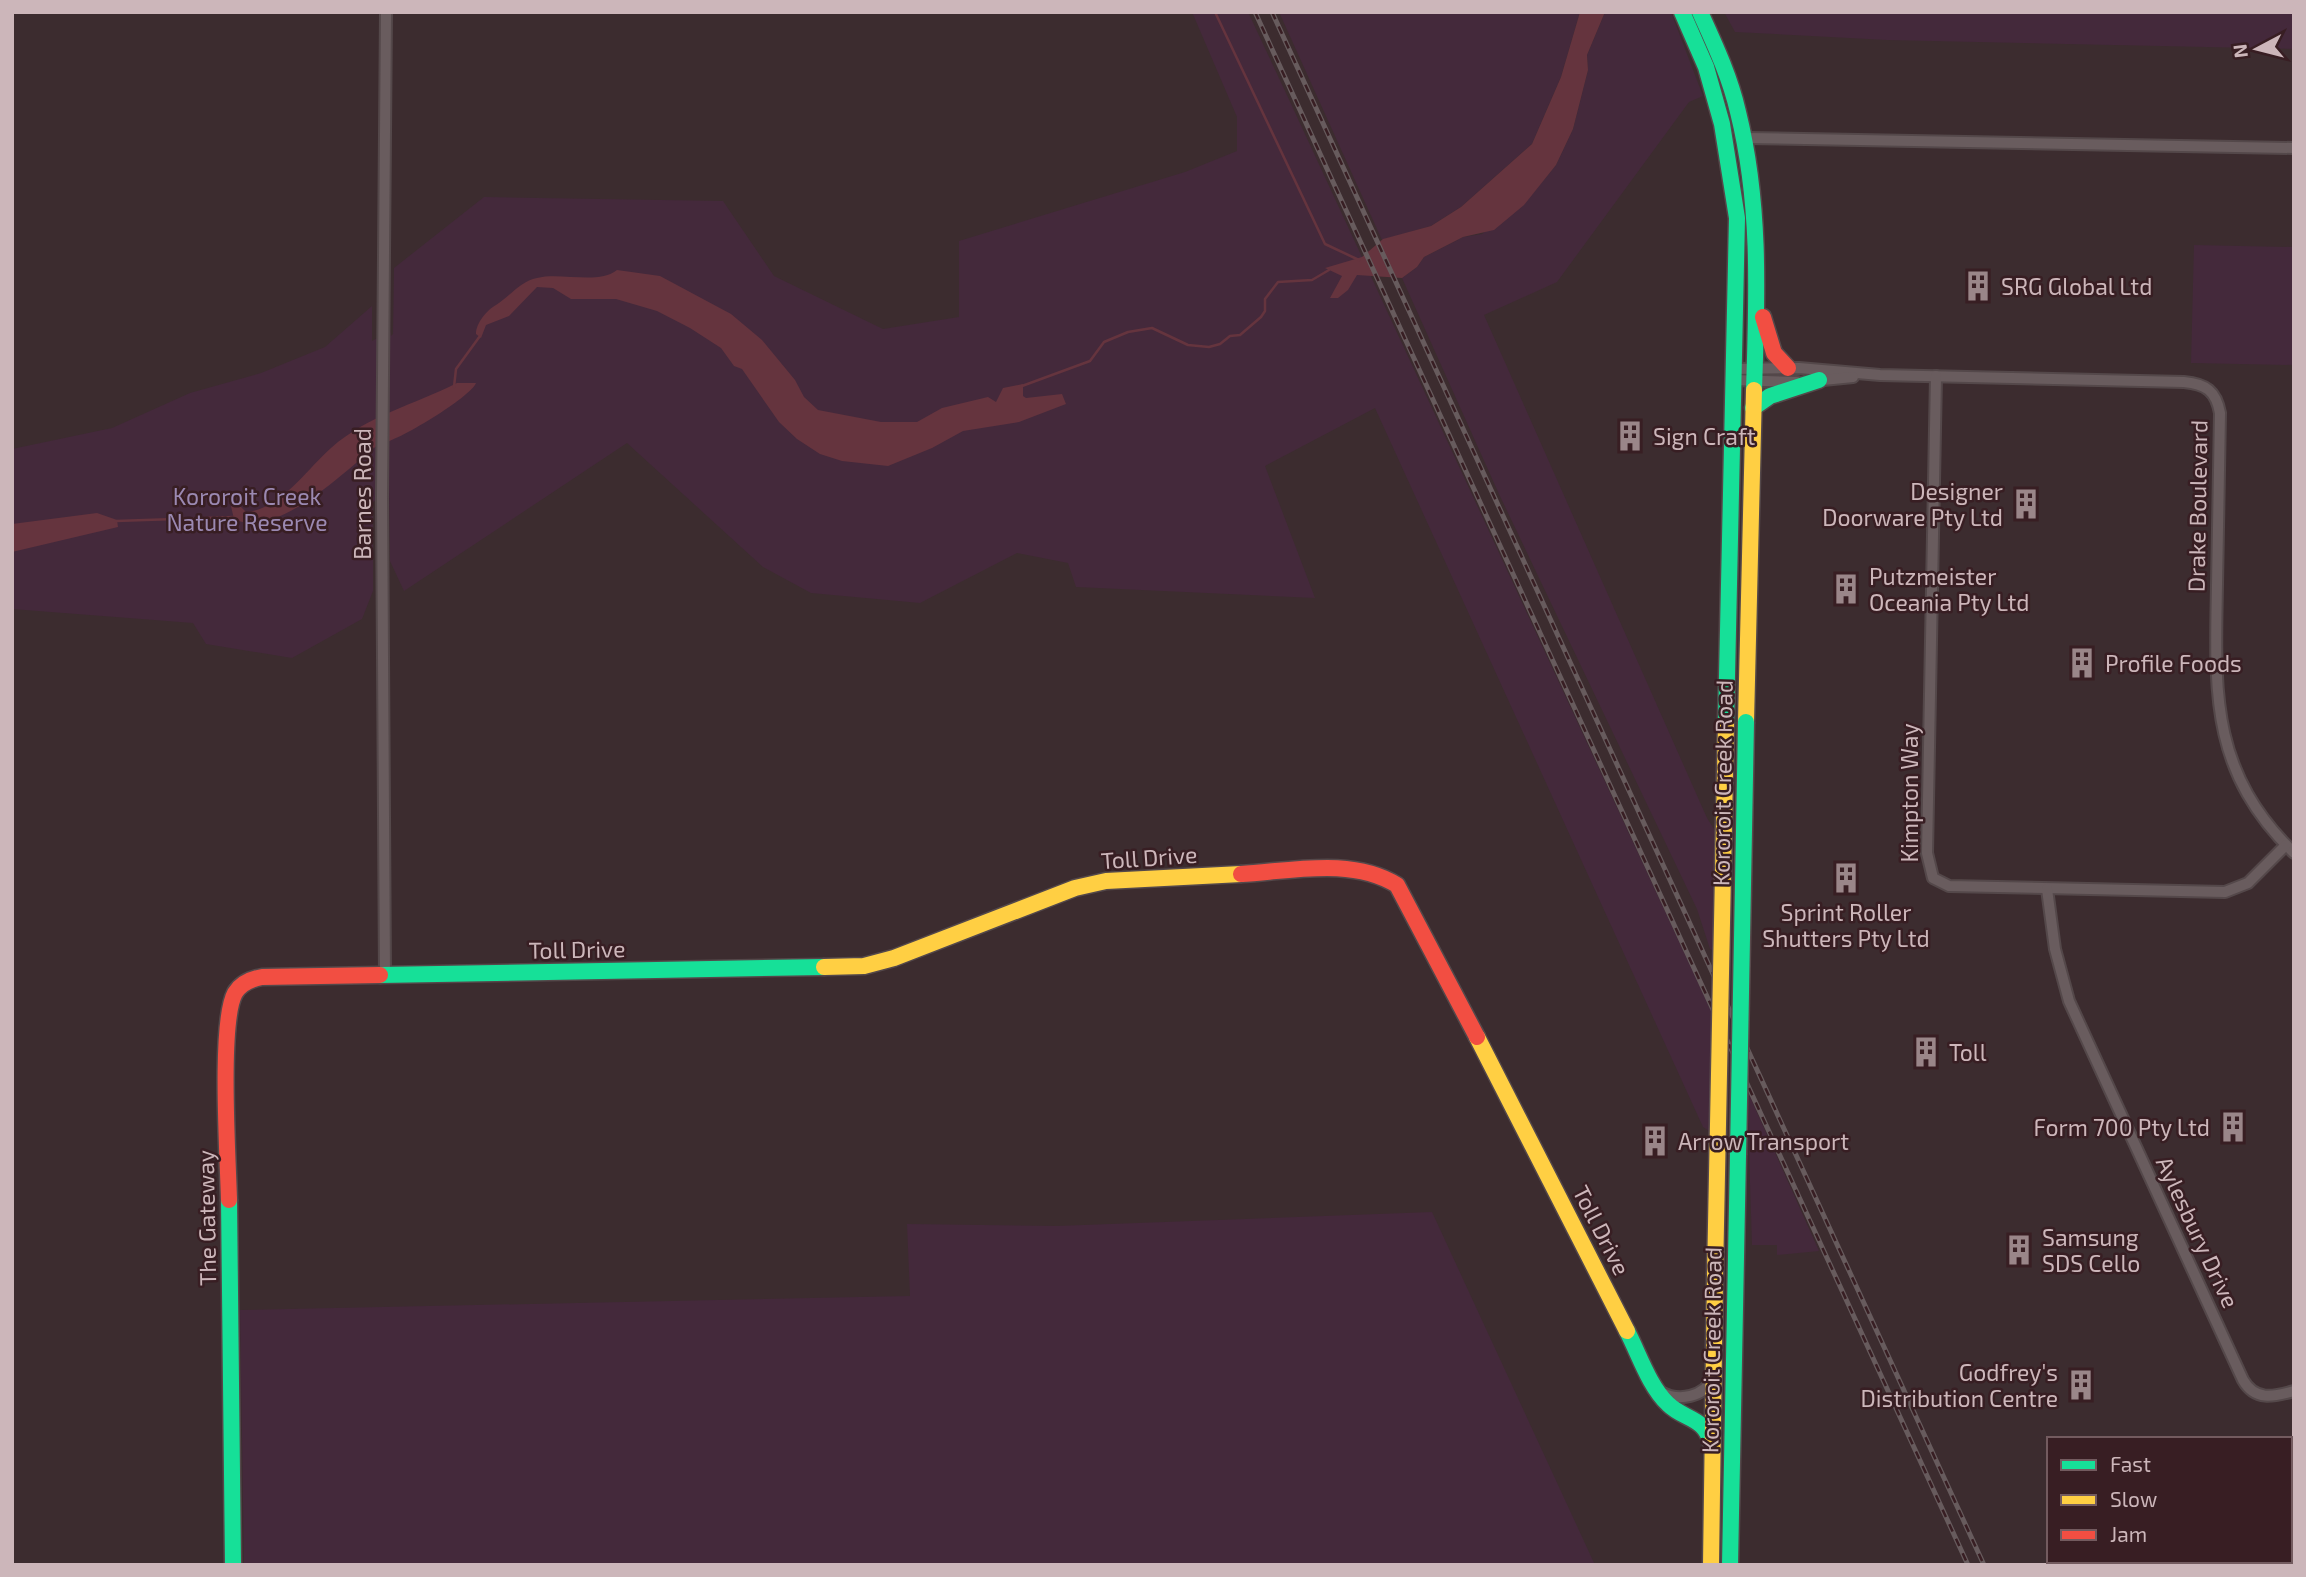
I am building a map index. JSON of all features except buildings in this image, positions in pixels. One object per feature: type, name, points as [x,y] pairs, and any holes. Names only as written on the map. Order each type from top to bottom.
[{"type":"main road","name":"Kororoit Creek Road","points":[[1682,12],[1706,67],[1730,157],[1737,218],[1712,1565]]},
{"type":"main road","name":"Kororoit Creek Road","points":[[1700,12],[1725,65],[1746,138],[1755,201],[1758,275],[1746,722],[1730,1565]]},
{"type":"main road","points":[[1758,275],[1767,334],[1774,353],[1788,368]]},
{"type":"main road","points":[[1753,408],[1770,396],[1819,380]]},
{"type":"main road","name":"Toll Drive","points":[[350,976],[864,966],[894,958],[1089,884],[1341,869],[1369,870],[1389,880],[1403,895],[1656,1388],[1670,1406],[1705,1426],[1710,1434],[1712,1455]]},
{"type":"main road","name":"The Gateway","points":[[233,1565],[229,1006],[239,986],[252,978],[350,976]]},
{"type":"street","name":"Barnes Road","points":[[385,975],[382,497],[386,12]]},
{"type":"street","points":[[1746,138],[2294,148]]},
{"type":"street","name":"Drake Boulevard","points":[[1733,375],[1788,368],[1936,376],[2184,382],[2207,387],[2214,394],[2220,413],[2217,699],[2224,738],[2237,775],[2263,818],[2290,849]]},
{"type":"street","name":"Drake Boulevard","points":[[1755,374],[1819,380],[1880,374]]},
{"type":"street","name":"Kimpton Way","points":[[1936,376],[1928,864],[1933,878],[1943,885],[2225,892],[2248,883],[2290,849]]},
{"type":"street","name":"Aylesbury Drive","points":[[2047,889],[2054,949],[2069,1001],[2243,1380],[2252,1392],[2263,1397],[2294,1391]]},
{"type":"street","points":[[1656,1388],[1668,1396],[1692,1396],[1707,1387],[1712,1380],[1714,1369]]},
{"type":"green space","name":"Kororoit Creek Nature Reserve","points":[[1192,12],[1248,12],[1285,91],[1715,1019],[1714,1134],[1703,1127],[1375,408],[1265,466],[1315,598],[1076,587],[1068,563],[1017,553],[920,603],[811,593],[763,567],[627,443],[404,591],[390,561],[389,493],[373,502],[373,591],[362,619],[292,658],[206,644],[193,623],[12,609],[12,449],[112,428],[190,393],[261,373],[325,347],[372,306],[372,341],[390,331],[391,336],[394,268],[484,197],[723,201],[774,276],[883,329],[959,317],[959,241],[1185,172],[1237,151],[1237,117]]},
{"type":"green space","points":[[1279,12],[1580,12],[1561,77],[1532,144],[1461,207],[1431,226],[1382,240]]},
{"type":"green space","points":[[1605,12],[1671,12],[1703,96],[1689,102],[1557,282],[1484,315],[1707,818],[1719,837],[1717,953],[1710,949],[1697,909],[1499,494],[1402,278],[1417,267],[1424,257],[1463,237],[1482,234],[1533,193],[1556,165],[1573,129],[1588,70],[1587,55]]},
{"type":"green space","points":[[1724,12],[2294,12],[2294,49],[1887,40],[1735,32]]},
{"type":"green space","points":[[2194,245],[2294,247],[2294,365],[2191,363]]},
{"type":"green space","points":[[1747,1090],[1819,1251],[1777,1255],[1777,1245],[1752,1245]]},
{"type":"green space","points":[[1432,1212],[1595,1565],[244,1565],[240,1310],[910,1296],[907,1224],[1057,1226]]},
{"type":"shaded area","points":[[1580,12],[1605,12],[1587,55],[1588,70],[1573,129],[1556,165],[1524,205],[1494,230],[1463,237],[1424,257],[1417,267],[1402,278],[1357,275],[1348,290],[1338,298],[1330,298],[1342,276],[1325,268],[1362,257],[1383,239],[1431,226],[1461,207],[1532,144],[1561,77]]},
{"type":"shaded area","points":[[617,270],[660,276],[731,314],[762,340],[795,380],[804,397],[818,410],[881,422],[917,422],[942,408],[988,397],[996,402],[1003,388],[1023,384],[1023,396],[1026,398],[1062,394],[1066,404],[1019,422],[963,431],[932,448],[888,466],[842,461],[820,454],[797,439],[779,422],[742,369],[734,366],[721,348],[657,311],[616,299],[571,299],[553,288],[537,287],[509,316],[486,325],[481,338],[476,334],[480,321],[489,310],[531,280],[547,277],[600,277]]},
{"type":"shaded area","points":[[457,383],[476,383],[462,398],[432,418],[401,436],[379,444],[311,499],[270,520],[251,523],[234,519],[230,502],[236,502],[246,512],[270,504],[292,487],[331,448],[360,427]]},
{"type":"shaded area","points":[[97,513],[117,520],[118,527],[12,552],[12,524]]},
{"type":"waterway","points":[[1215,12],[1325,244],[1359,260]]},
{"type":"waterway","points":[[1022,386],[1090,361],[1104,342],[1128,332],[1152,328],[1188,345],[1209,347],[1220,344],[1230,336],[1240,335],[1261,317],[1265,311],[1265,299],[1278,282],[1312,280],[1329,270]]},
{"type":"waterway","points":[[454,387],[456,369],[480,336]]},
{"type":"waterway","points":[[116,521],[235,517]]},
{"type":"railway","points":[[1255,12],[1968,1565]]},
{"type":"railway","points":[[1272,12],[1984,1565]]},
{"type":"traffic: fast","points":[[1682,12],[1706,67],[1722,124],[1737,218],[1726,722]]},
{"type":"traffic: fast","points":[[1700,12],[1722,61],[1735,99],[1751,181],[1756,251],[1754,390]]},
{"type":"traffic: fast","points":[[1753,408],[1770,396],[1819,380]]},
{"type":"traffic: fast","points":[[1738,1155],[1746,722]]},
{"type":"traffic: fast","points":[[380,975],[824,967]]},
{"type":"traffic: fast","points":[[1730,1565],[1738,1155]]},
{"type":"traffic: fast","points":[[229,1200],[233,1565]]},
{"type":"traffic: fast","points":[[1627,1331],[1661,1397],[1674,1409],[1699,1423],[1711,1443]]},
{"type":"traffic: slow","points":[[1746,722],[1754,390]]},
{"type":"traffic: slow","points":[[1715,1275],[1726,722]]},
{"type":"traffic: slow","points":[[824,967],[864,966],[894,958],[1075,888],[1106,881],[1241,874]]},
{"type":"traffic: slow","points":[[1477,1037],[1627,1331]]},
{"type":"traffic: slow","points":[[1711,1565],[1715,1275]]},
{"type":"traffic: jam","points":[[1763,317],[1774,353],[1788,368]]},
{"type":"traffic: jam","points":[[1241,874],[1341,868],[1379,876],[1397,885],[1477,1037]]},
{"type":"traffic: jam","points":[[229,1200],[226,1061],[230,1009],[235,993],[247,982],[262,977],[380,975]]},
{"type":"place","name":"SRG Global Ltd","points":[[1978,286]]},
{"type":"place","name":"Sign Craft","points":[[1630,436]]},
{"type":"place","name":"Designer Doorware Pty Ltd","points":[[2026,504]]},
{"type":"place","name":"Putzmeister Oceania Pty Ltd","points":[[1846,589]]},
{"type":"place","name":"Profile Foods","points":[[2082,663]]},
{"type":"place","name":"Sprint Roller Shutters Pty Ltd","points":[[1846,878]]},
{"type":"place","name":"Toll","points":[[1926,1052]]},
{"type":"place","name":"Form 700 Pty Ltd","points":[[2233,1127]]},
{"type":"place","name":"Arrow Transport","points":[[1655,1141]]},
{"type":"place","name":"Samsung SDS Cello","points":[[2019,1250]]},
{"type":"place","name":"Godfrey's Distribution Centre","points":[[2081,1385]]}]
